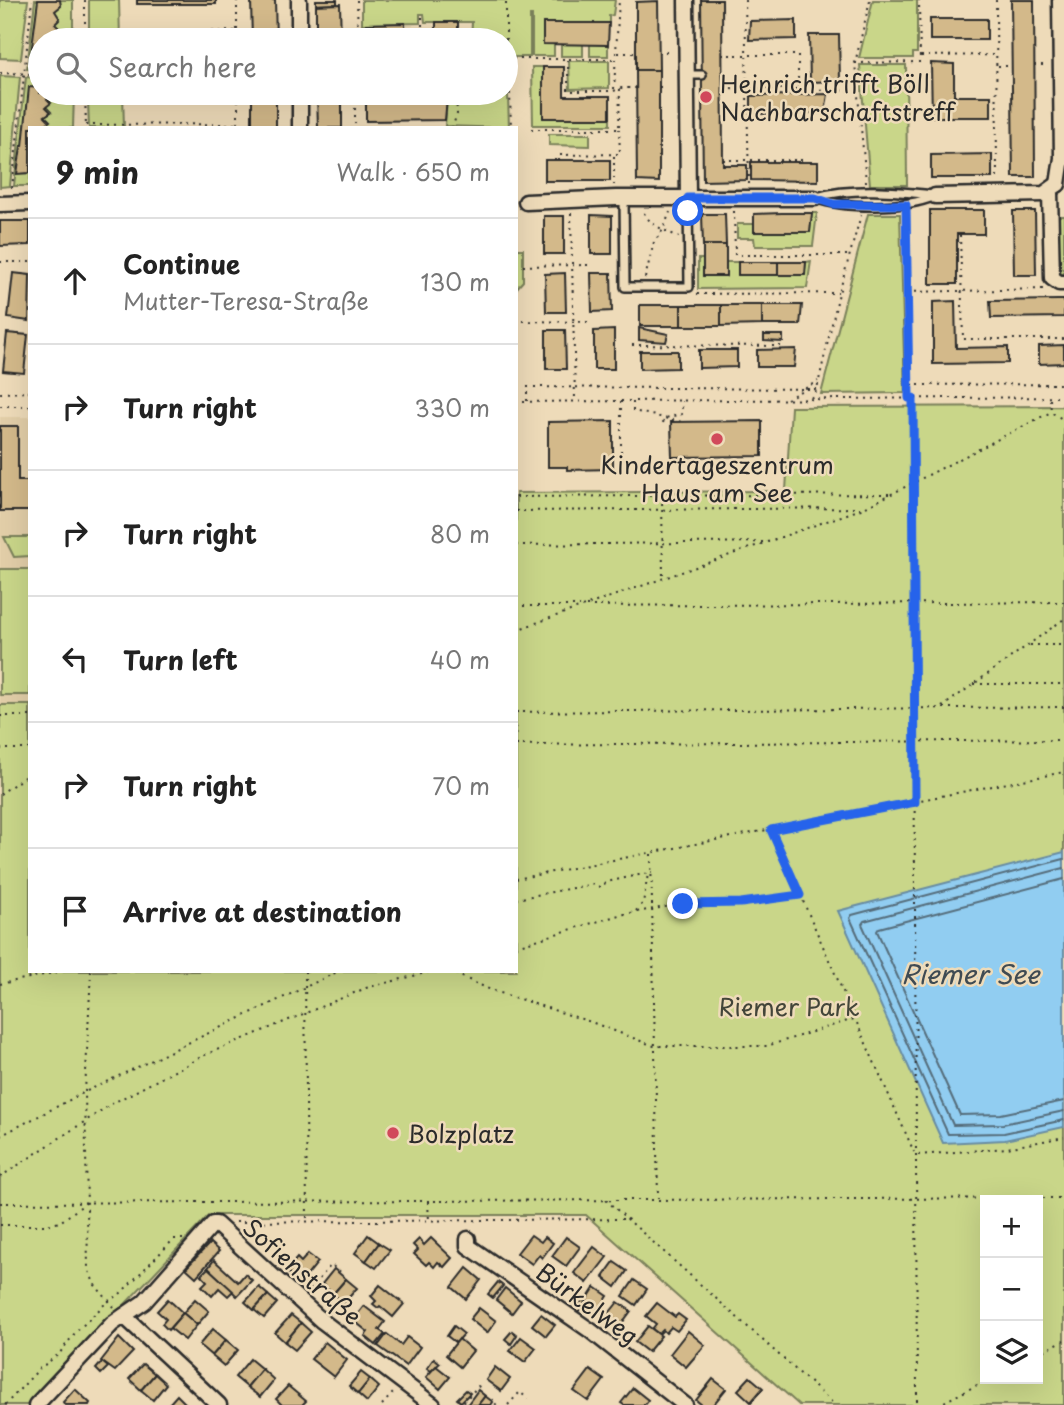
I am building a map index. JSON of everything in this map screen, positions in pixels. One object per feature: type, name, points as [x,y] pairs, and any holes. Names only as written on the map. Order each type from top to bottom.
[{"type":"street","points":[[299,0],[299,28]]},
{"type":"street","points":[[686,0],[688,198]]},
{"type":"street","points":[[1057,286],[1059,283],[1052,278],[1057,188],[1062,167],[1060,0]]},
{"type":"street","points":[[299,105],[300,126]]},
{"type":"street","points":[[935,196],[1044,194],[1057,188]]},
{"type":"street","points":[[521,202],[619,194],[688,198],[815,198]]},
{"type":"street","points":[[5,203],[28,203]]},
{"type":"street","name":"Sofienstraße","points":[[36,1405],[112,1324],[144,1302],[216,1224],[322,1321],[433,1405]]},
{"type":"street","name":"Bürkelweg","points":[[468,1239],[468,1246],[591,1331],[685,1405]]},
{"type":"street","points":[[124,1317],[219,1405]]},
{"type":"lane","points":[[687,75],[702,75]]},
{"type":"lane","points":[[815,198],[834,192],[906,192],[935,196]]},
{"type":"lane","points":[[619,194],[625,287],[689,287],[688,198]]},
{"type":"lane","points":[[815,198],[833,204],[906,205],[935,196]]},
{"type":"path","points":[[29,28],[32,0]]},
{"type":"path","points":[[85,0],[85,28]]},
{"type":"path","points":[[237,0],[237,28]]},
{"type":"path","points":[[357,0],[358,28]]},
{"type":"path","points":[[506,0],[506,28]]},
{"type":"path","points":[[614,91],[619,0]]},
{"type":"path","points":[[746,0],[750,188]]},
{"type":"path","points":[[866,192],[855,63],[870,0]]},
{"type":"path","points":[[855,63],[920,62],[919,0]]},
{"type":"path","points":[[996,0],[997,186]]},
{"type":"path","points":[[422,16],[422,28]]},
{"type":"path","points":[[5,203],[28,36]]},
{"type":"path","points":[[658,52],[667,52]]},
{"type":"path","points":[[617,53],[636,53]]},
{"type":"path","points":[[722,55],[798,55],[798,89]]},
{"type":"path","points":[[920,56],[997,55]]},
{"type":"path","points":[[518,59],[615,59]]},
{"type":"path","points":[[568,59],[568,91],[636,88]]},
{"type":"path","points":[[1034,65],[1043,65]]},
{"type":"path","points":[[997,66],[1012,66]]},
{"type":"path","points":[[0,72],[28,73]]},
{"type":"path","points":[[659,87],[667,87]]},
{"type":"path","points":[[560,155],[620,154],[620,88]]},
{"type":"path","points":[[722,88],[857,92]]},
{"type":"path","points":[[85,105],[86,126],[238,124],[238,105]]},
{"type":"path","points":[[355,105],[355,126]]},
{"type":"path","points":[[453,126],[458,105]]},
{"type":"path","points":[[510,105],[511,126]]},
{"type":"path","points":[[531,129],[619,129]]},
{"type":"path","points":[[614,155],[619,194]]},
{"type":"path","points":[[723,160],[808,160]]},
{"type":"path","points":[[811,399],[817,389],[839,293],[864,204]]},
{"type":"path","points":[[906,205],[916,741],[917,1405]]},
{"type":"path","points":[[734,210],[735,255],[850,255]]},
{"type":"path","points":[[644,281],[654,242],[663,230],[670,211]]},
{"type":"path","points":[[571,212],[575,401]]},
{"type":"path","points":[[644,212],[648,219],[663,230],[682,238]]},
{"type":"path","points":[[960,235],[963,339],[1064,339]]},
{"type":"path","points":[[0,262],[28,262]]},
{"type":"path","points":[[518,266],[590,265]]},
{"type":"path","points":[[906,292],[1057,286]]},
{"type":"path","points":[[695,294],[839,293]]},
{"type":"path","points":[[518,321],[591,322]]},
{"type":"path","points":[[632,345],[785,346]]},
{"type":"path","points":[[786,399],[819,380]]},
{"type":"path","points":[[909,385],[1064,384]]},
{"type":"path","points":[[527,401],[527,387],[817,389]]},
{"type":"path","points":[[0,393],[28,392]]},
{"type":"path","points":[[1050,397],[1051,412]]},
{"type":"path","points":[[518,401],[1064,397]]},
{"type":"path","points":[[665,418],[682,414],[682,400]]},
{"type":"path","points":[[614,470],[621,463],[621,401]]},
{"type":"path","points":[[633,401],[633,411],[682,422]]},
{"type":"path","points":[[0,406],[28,405]]},
{"type":"path","points":[[1051,412],[1064,419]]},
{"type":"path","points":[[518,630],[864,508],[1051,412]]},
{"type":"path","points":[[663,423],[665,418]]},
{"type":"path","points":[[518,497],[892,494]]},
{"type":"path","points":[[662,495],[663,579]]},
{"type":"path","points":[[518,511],[864,508]]},
{"type":"path","points":[[518,545],[773,542]]},
{"type":"path","points":[[518,606],[1064,602]]},
{"type":"path","points":[[942,708],[1064,619]]},
{"type":"path","points":[[1030,645],[1064,645]]},
{"type":"path","points":[[973,684],[1064,684]]},
{"type":"path","points":[[518,712],[1064,706]]},
{"type":"path","points":[[0,716],[28,716]]},
{"type":"path","points":[[518,745],[1064,740]]},
{"type":"path","points":[[0,749],[28,749]]},
{"type":"path","points":[[518,879],[1064,772]]},
{"type":"path","points":[[0,794],[28,775]]},
{"type":"path","points":[[771,830],[916,1155]]},
{"type":"path","points":[[651,852],[658,1199]]},
{"type":"path","points":[[518,899],[593,884],[600,887],[607,882],[652,872]]},
{"type":"path","points":[[636,912],[643,903],[648,873]]},
{"type":"path","points":[[518,945],[636,912],[683,904],[741,903],[800,895]]},
{"type":"path","points":[[0,984],[52,973]]},
{"type":"path","points":[[91,973],[85,1093],[90,1278],[124,1317]]},
{"type":"path","points":[[305,973],[307,1222]]},
{"type":"path","points":[[0,1136],[334,973]]},
{"type":"path","points":[[0,1177],[113,1103],[207,1054],[366,989],[426,973]]},
{"type":"path","points":[[453,973],[491,990],[591,1022],[654,1046],[767,1046],[855,1019]]},
{"type":"path","points":[[916,1155],[1007,1148],[1064,1137]]},
{"type":"path","points":[[0,1203],[1064,1198]]},
{"type":"path","points":[[428,1200],[429,1222]]},
{"type":"path","points":[[606,1200],[835,1405]]},
{"type":"path","points":[[0,1226],[46,1226],[60,1222],[88,1201]]},
{"type":"path","points":[[216,1224],[627,1219]]},
{"type":"path","points":[[5,1405],[39,1369],[59,1354],[75,1333],[108,1301],[118,1296],[174,1239],[202,1239]]},
{"type":"path","points":[[303,1297],[331,1265],[342,1273]]},
{"type":"path","points":[[1043,1351],[1064,1340]]},
{"type":"path","points":[[382,1405],[402,1382]]},
{"type":"path","points":[[937,1405],[980,1384]]},
{"type":"path","points":[[458,1401],[462,1404],[478,1386],[481,1389]]},
{"type":"path","points":[[508,1405],[520,1392],[528,1399]]},
{"type":"path","points":[[492,1399],[497,1403],[495,1405]]},
{"type":"shaded area","points":[[0,417],[28,417],[28,705],[0,705]]},
{"type":"green space","points":[[0,0],[28,0],[21,59],[0,58]]},
{"type":"green space","points":[[35,0],[73,0],[73,28],[32,28]]},
{"type":"green space","points":[[89,0],[119,0],[120,28],[89,28]]},
{"type":"green space","points":[[362,0],[615,0],[609,23],[543,23],[543,44],[554,44],[554,56],[532,56],[532,16],[530,57],[518,57],[518,28],[472,28],[472,22],[425,22],[424,14],[420,14],[420,23],[362,24]]},
{"type":"green space","points":[[873,0],[917,0],[917,53],[913,53],[913,58],[859,58]]},
{"type":"green space","points":[[561,44],[583,44],[583,56],[561,56]]},
{"type":"green space","points":[[590,44],[608,45],[608,56],[590,56]]},
{"type":"green space","points":[[569,61],[609,61],[609,88],[570,89]]},
{"type":"green space","points":[[860,65],[906,65],[907,185],[870,185]]},
{"type":"green space","points":[[532,67],[543,67],[543,118],[610,118],[610,125],[533,125]]},
{"type":"green space","points":[[0,76],[20,77],[10,186],[0,187]]},
{"type":"green space","points":[[28,77],[28,105],[74,105],[73,126],[28,126],[28,186],[14,186]]},
{"type":"green space","points":[[88,105],[123,105],[124,126],[89,126]]},
{"type":"green space","points":[[446,105],[508,105],[509,126],[445,126]]},
{"type":"green space","points":[[549,134],[590,134],[590,146],[549,145]]},
{"type":"green space","points":[[812,213],[817,213],[813,246],[755,246],[754,238],[737,238],[737,224],[754,224],[755,232],[810,232]]},
{"type":"green space","points":[[868,214],[900,214],[905,393],[821,394]]},
{"type":"green space","points":[[1059,216],[1064,216],[1064,274],[1059,274]]},
{"type":"green space","points":[[518,249],[523,249],[523,281],[518,287]]},
{"type":"green space","points":[[698,259],[703,259],[726,276],[726,262],[738,262],[738,275],[804,275],[806,262],[811,261],[807,288],[698,289]]},
{"type":"green space","name":"Riemer Park","points":[[1064,406],[1064,1405],[799,1405],[586,1215],[209,1215],[30,1405],[0,1405],[0,705],[28,705],[28,973],[518,973],[518,493],[786,491],[791,407]]},
{"type":"green space","points":[[4,537],[28,537],[28,556],[14,557]]},
{"type":"green space","points":[[0,569],[28,569],[28,695],[0,695]]},
{"type":"water","name":"Riemer See","points":[[1064,852],[1064,1127],[1005,1140],[943,1143],[838,911]]},
{"type":"building","points":[[38,0],[60,0],[61,6],[55,11],[60,19],[55,24],[59,28],[34,28]]},
{"type":"building","points":[[137,0],[216,0],[216,4],[137,4]]},
{"type":"building","points":[[251,0],[275,0],[276,28],[252,28]]},
{"type":"building","points":[[316,0],[337,0],[337,4],[316,5]]},
{"type":"building","points":[[701,0],[722,0],[723,165],[747,165],[747,180],[703,181]]},
{"type":"building","points":[[1011,0],[1034,0],[1035,177],[1013,177]]},
{"type":"building","points":[[658,1],[659,70],[636,70],[636,2]]},
{"type":"building","points":[[340,4],[341,28],[316,28],[316,5]]},
{"type":"building","points":[[930,19],[987,19],[987,40],[930,40]]},
{"type":"building","points":[[796,20],[796,39],[749,40],[750,21]]},
{"type":"building","points":[[436,22],[458,22],[458,28],[436,28]]},
{"type":"building","points":[[405,23],[405,28],[366,28],[366,24]]},
{"type":"building","points":[[543,23],[609,23],[608,45],[543,44]]},
{"type":"building","points":[[809,35],[839,35],[840,81],[810,82]]},
{"type":"building","points":[[931,63],[954,64],[954,96],[991,96],[991,117],[932,117]]},
{"type":"building","points":[[543,67],[564,67],[564,96],[610,96],[610,118],[543,118]]},
{"type":"building","points":[[636,70],[659,70],[659,182],[637,181]]},
{"type":"building","points":[[828,94],[825,113],[751,114],[751,96]]},
{"type":"building","points":[[28,97],[28,105],[48,105],[46,107],[51,112],[45,116],[50,121],[45,125],[28,126],[28,173],[17,174]]},
{"type":"building","points":[[252,105],[276,105],[276,126],[252,126]]},
{"type":"building","points":[[317,105],[342,105],[342,126],[318,126]]},
{"type":"building","points":[[366,105],[446,105],[445,120],[366,121]]},
{"type":"building","points":[[992,154],[992,178],[931,178],[931,155]]},
{"type":"building","points":[[545,160],[610,160],[610,181],[545,181]]},
{"type":"building","points":[[751,162],[818,162],[818,181],[751,180]]},
{"type":"building","points":[[930,210],[984,210],[984,234],[957,234],[957,284],[930,284]]},
{"type":"building","points":[[1013,211],[1035,211],[1036,275],[1014,275]]},
{"type":"building","points":[[812,213],[810,232],[754,232],[754,214]]},
{"type":"building","points":[[702,214],[725,214],[726,245],[703,245]]},
{"type":"building","points":[[591,215],[612,216],[612,254],[591,254]]},
{"type":"building","points":[[544,216],[564,216],[564,254],[544,254]]},
{"type":"building","points":[[0,221],[28,221],[28,245],[0,246]]},
{"type":"building","points":[[703,245],[726,245],[726,276],[703,276]]},
{"type":"building","points":[[738,262],[778,262],[778,275],[738,275]]},
{"type":"building","points":[[778,262],[806,262],[805,275],[778,275]]},
{"type":"building","points":[[13,273],[28,275],[28,321],[8,318]]},
{"type":"building","points":[[565,273],[566,312],[546,312],[545,274]]},
{"type":"building","points":[[591,273],[611,273],[612,311],[592,312]]},
{"type":"building","points":[[1064,300],[1064,317],[991,318],[990,301]]},
{"type":"building","points":[[955,301],[956,348],[1008,347],[1008,363],[933,364],[933,302]]},
{"type":"building","points":[[640,305],[681,305],[681,326],[640,326]]},
{"type":"building","points":[[681,305],[721,305],[721,326],[681,326]]},
{"type":"building","points":[[721,305],[762,305],[762,325],[721,326]]},
{"type":"building","points":[[762,305],[802,305],[800,325],[762,325]]},
{"type":"building","points":[[639,328],[668,334],[666,342],[639,340]]},
{"type":"building","points":[[546,330],[565,330],[566,369],[546,369]]},
{"type":"building","points":[[614,330],[614,369],[594,369],[594,331]]},
{"type":"building","points":[[7,333],[28,335],[24,373],[3,371]]},
{"type":"building","points":[[764,335],[783,335],[783,342],[764,341]]},
{"type":"building","points":[[1064,345],[1064,363],[1039,364],[1039,346]]},
{"type":"building","points":[[796,349],[794,367],[757,367],[757,350]]},
{"type":"building","points":[[699,350],[737,350],[737,367],[699,368]]},
{"type":"building","points":[[640,351],[678,351],[678,368],[640,369]]},
{"type":"building","points":[[613,421],[613,469],[567,470],[567,467],[548,467],[548,422]]},
{"type":"building","name":"Kindertageszentrum Haus am See","points":[[762,421],[762,456],[672,457],[671,422]]},
{"type":"building","points":[[0,426],[18,426],[18,481],[28,481],[28,511],[0,511]]},
{"type":"building","points":[[368,1235],[379,1243],[366,1261],[355,1253]]},
{"type":"building","points":[[531,1235],[541,1242],[545,1237],[553,1243],[542,1258],[539,1255],[532,1264],[517,1253]]},
{"type":"building","points":[[566,1237],[580,1247],[566,1266],[552,1256]]},
{"type":"building","points":[[431,1238],[452,1258],[444,1267],[438,1262],[434,1267],[429,1262],[426,1265],[414,1254],[418,1250],[413,1245],[419,1239],[424,1245]]},
{"type":"building","points":[[210,1243],[219,1251],[196,1277],[186,1268]]},
{"type":"building","points":[[379,1243],[390,1250],[376,1268],[366,1261]]},
{"type":"building","points":[[594,1247],[607,1257],[587,1283],[574,1273]]},
{"type":"building","points":[[308,1254],[318,1262],[301,1283],[286,1271],[297,1258],[301,1262]]},
{"type":"building","points":[[214,1260],[238,1282],[245,1274],[252,1280],[237,1296],[208,1268]]},
{"type":"building","points":[[614,1262],[627,1271],[616,1287],[603,1277]]},
{"type":"building","points":[[208,1268],[233,1291],[228,1296],[219,1288],[212,1296],[202,1286],[207,1281],[201,1275]]},
{"type":"building","points":[[467,1268],[481,1280],[466,1299],[452,1287]]},
{"type":"building","points":[[334,1269],[346,1279],[333,1294],[322,1284]]},
{"type":"building","points":[[346,1279],[357,1288],[344,1303],[333,1294]]},
{"type":"building","points":[[634,1280],[647,1289],[636,1305],[623,1296]]},
{"type":"building","points":[[498,1282],[503,1286],[493,1298],[488,1294]]},
{"type":"building","points":[[380,1285],[404,1304],[393,1317],[380,1306],[378,1308],[373,1304],[376,1301],[371,1296]]},
{"type":"building","points":[[259,1287],[268,1295],[254,1310],[245,1302]]},
{"type":"building","points":[[595,1287],[608,1296],[599,1310],[586,1301]]},
{"type":"building","points":[[505,1288],[521,1301],[512,1313],[496,1300]]},
{"type":"building","points":[[268,1295],[277,1303],[264,1318],[254,1310]]},
{"type":"building","points":[[168,1299],[183,1313],[168,1330],[162,1324],[166,1319],[157,1311]]},
{"type":"building","points":[[195,1299],[209,1311],[197,1325],[183,1313]]},
{"type":"building","points":[[583,1299],[586,1301],[578,1312],[575,1310]]},
{"type":"building","points":[[618,1302],[631,1311],[619,1327],[606,1317]]},
{"type":"building","points":[[657,1303],[675,1317],[678,1314],[686,1320],[677,1331],[671,1327],[666,1333],[663,1330],[659,1334],[652,1329],[656,1324],[646,1316]]},
{"type":"building","points":[[364,1306],[385,1322],[379,1330],[385,1334],[376,1345],[365,1336],[368,1332],[353,1320]]},
{"type":"building","points":[[479,1308],[496,1321],[487,1333],[470,1319]]},
{"type":"building","points":[[183,1313],[197,1325],[185,1340],[170,1328]]},
{"type":"building","points":[[541,1314],[555,1325],[546,1336],[532,1325]]},
{"type":"building","points":[[291,1315],[301,1323],[285,1342],[275,1333]]},
{"type":"building","points":[[301,1323],[311,1332],[295,1350],[285,1342]]},
{"type":"building","points":[[454,1326],[464,1334],[456,1343],[447,1336]]},
{"type":"building","points":[[648,1326],[661,1336],[648,1352],[635,1342]]},
{"type":"building","points":[[213,1329],[226,1340],[212,1356],[199,1345]]},
{"type":"building","points":[[512,1331],[517,1335],[511,1344],[505,1339]]},
{"type":"building","points":[[688,1331],[705,1345],[686,1367],[670,1354]]},
{"type":"building","points":[[387,1334],[401,1345],[407,1337],[420,1347],[406,1366],[378,1346]]},
{"type":"building","points":[[521,1337],[536,1348],[525,1362],[510,1351]]},
{"type":"building","points":[[119,1338],[133,1352],[115,1371],[101,1361]]},
{"type":"building","points":[[459,1339],[473,1351],[460,1367],[446,1355]]},
{"type":"building","points":[[226,1340],[238,1350],[224,1366],[212,1356]]},
{"type":"building","points":[[325,1342],[347,1360],[334,1377],[311,1359]]},
{"type":"building","points":[[434,1358],[440,1363],[431,1371],[427,1368]]},
{"type":"building","points":[[250,1359],[262,1369],[247,1387],[235,1377]]},
{"type":"building","points":[[102,1362],[108,1367],[101,1374],[96,1369]]},
{"type":"building","points":[[143,1364],[155,1374],[141,1390],[129,1379]]},
{"type":"building","points":[[436,1366],[450,1377],[440,1389],[426,1377]]},
{"type":"building","points":[[495,1367],[510,1379],[501,1391],[486,1380]]},
{"type":"building","points":[[262,1369],[274,1380],[260,1397],[247,1387]]},
{"type":"building","points":[[590,1370],[604,1380],[588,1401],[574,1391]]},
{"type":"building","points":[[361,1372],[370,1379],[358,1394],[349,1386]]},
{"type":"building","points":[[155,1374],[166,1384],[153,1400],[141,1390]]},
{"type":"building","points":[[750,1377],[763,1388],[751,1402],[738,1390]]},
{"type":"building","points":[[370,1379],[379,1387],[367,1402],[358,1394]]},
{"type":"building","points":[[713,1379],[726,1389],[713,1405],[702,1405],[696,1400]]},
{"type":"building","points":[[288,1386],[306,1401],[302,1405],[282,1405],[276,1399]]},
{"type":"building","points":[[633,1388],[648,1400],[644,1405],[621,1403]]},
{"type":"building","points":[[75,1389],[89,1405],[65,1405],[63,1402]]},
{"type":"building","points":[[466,1390],[470,1393],[461,1402],[457,1399]]},
{"type":"building","points":[[478,1390],[485,1396],[478,1405],[467,1405]]},
{"type":"building","points":[[177,1395],[187,1405],[168,1405]]},
{"type":"building","points":[[485,1396],[493,1402],[491,1405],[478,1405]]},
{"type":"place","name":"Heinrich trifft Böll Nachbarschaftstreff","points":[[706,97]]},
{"type":"place","name":"Kindertageszentrum Haus am See","points":[[717,439]]},
{"type":"place","name":"Bolzplatz","points":[[393,1133]]},
{"type":"route","points":[[683,904],[741,903],[800,895],[771,830],[915,802],[913,398],[909,398],[906,205],[833,204],[815,198],[688,198],[688,211]]}]
